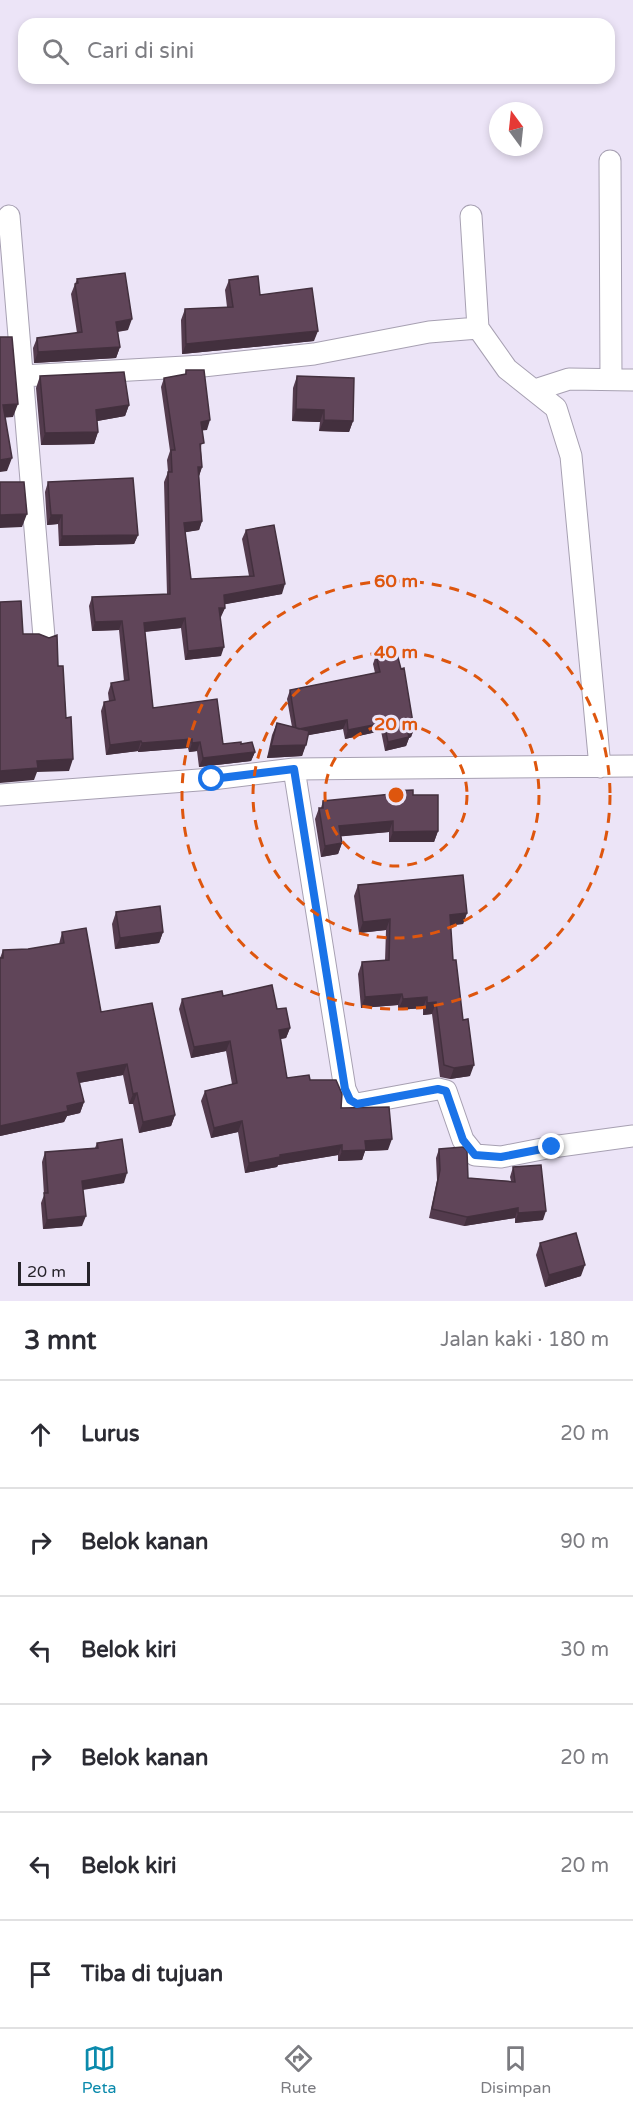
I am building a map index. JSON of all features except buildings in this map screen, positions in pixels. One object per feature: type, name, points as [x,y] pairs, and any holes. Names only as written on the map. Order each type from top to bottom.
[{"type":"street","points":[[610,160],[611,378]]},
{"type":"street","points":[[9,216],[22,376],[21,483],[44,638]]},
{"type":"street","points":[[471,216],[478,328],[507,369],[556,408],[571,456],[600,767]]},
{"type":"street","points":[[22,376],[203,366],[314,354],[429,332],[478,328]]},
{"type":"street","points":[[535,390],[569,378],[633,380]]},
{"type":"street","points":[[0,795],[212,779],[294,769],[633,766]]},
{"type":"street","points":[[294,769],[343,1078],[346,1095],[350,1100],[357,1104],[438,1089],[446,1091],[463,1140],[475,1155],[501,1157],[552,1147],[633,1136]]},
{"type":"route","points":[[212,779],[294,769],[346,1095],[350,1100],[357,1104],[367,1103],[438,1089],[446,1091],[463,1140],[475,1155],[501,1157],[552,1147]]}]
